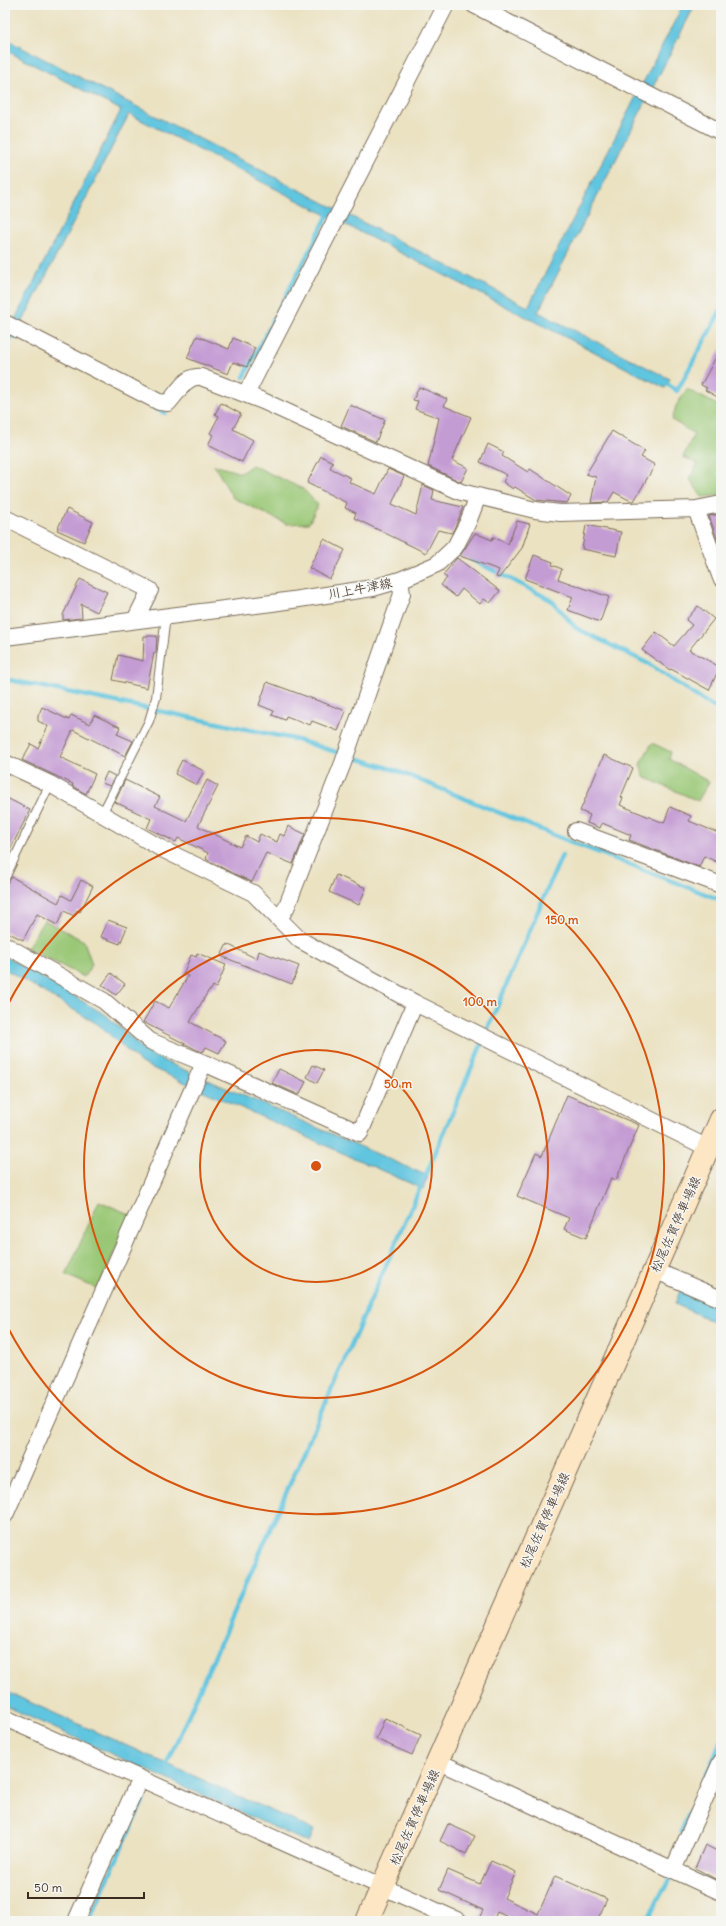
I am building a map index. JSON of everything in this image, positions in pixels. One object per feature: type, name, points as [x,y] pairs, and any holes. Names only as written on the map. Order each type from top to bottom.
[{"type":"main road","name":"松尾佐賀停車場線","points":[[367,1921],[439,1762],[721,1119]]},
{"type":"street","points":[[246,394],[446,5]]},
{"type":"street","points":[[474,5],[721,132]]},
{"type":"street","points":[[5,323],[159,402],[168,403],[188,380],[194,376],[222,384],[461,492],[535,510],[560,513],[696,510],[721,504]]},
{"type":"street","name":"川上牛津線","points":[[5,637],[373,588],[400,580],[437,564],[455,547],[468,522],[478,496]]},
{"type":"street","points":[[696,510],[721,578]]},
{"type":"street","points":[[5,518],[150,590],[135,620]]},
{"type":"street","points":[[279,919],[286,908],[343,763],[402,594],[400,580]]},
{"type":"street","points":[[5,763],[50,784],[164,850],[253,893],[300,940],[415,1003],[708,1148]]},
{"type":"street","points":[[576,831],[721,885]]},
{"type":"street","points":[[5,945],[104,1001],[150,1041],[202,1067],[360,1133],[415,1003]]},
{"type":"street","points":[[5,1515],[202,1067]]},
{"type":"street","points":[[654,1270],[721,1299]]},
{"type":"street","points":[[5,1718],[459,1921]]},
{"type":"street","points":[[439,1762],[721,1892]]},
{"type":"street","points":[[673,1870],[721,1762]]},
{"type":"street","points":[[76,1921],[140,1778]]},
{"type":"lane","points":[[102,814],[149,721],[156,698],[166,616]]},
{"type":"lane","points":[[5,878],[50,784]]},
{"type":"green space","points":[[687,389],[721,407],[721,495],[702,497],[689,478],[698,464],[683,457],[694,434],[672,420],[676,406]]},
{"type":"green space","points":[[214,465],[241,473],[252,465],[303,489],[318,505],[309,523],[287,524],[233,498]]},
{"type":"green space","points":[[652,743],[671,752],[669,759],[709,782],[698,801],[644,777],[640,764]]},
{"type":"green space","points":[[44,920],[84,941],[92,964],[84,977],[27,948]]},
{"type":"green space","points":[[99,1201],[131,1215],[98,1289],[66,1275]]},
{"type":"water","points":[[683,5],[695,5],[538,312],[670,379],[665,388],[129,114],[22,323],[15,319],[121,110],[5,50],[5,39],[528,307]]},
{"type":"water","points":[[5,956],[106,1015],[148,1054],[428,1176],[423,1189],[141,1063],[99,1025],[5,969]]},
{"type":"water","points":[[681,1288],[721,1306],[721,1325],[675,1304]]},
{"type":"water","points":[[5,1691],[314,1830],[309,1843],[5,1706]]},
{"type":"building","points":[[197,336],[229,349],[233,338],[255,348],[247,367],[233,362],[228,374],[187,358]]},
{"type":"building","points":[[721,348],[721,399],[705,390],[707,388],[701,385]]},
{"type":"building","points":[[419,387],[447,399],[444,406],[471,417],[452,460],[468,468],[461,482],[428,466],[439,418],[415,409],[418,401],[413,400]]},
{"type":"building","points":[[221,403],[241,414],[233,429],[253,440],[242,462],[208,445],[213,435],[210,433],[219,416],[215,414]]},
{"type":"building","points":[[350,405],[385,420],[376,442],[341,426]]},
{"type":"building","points":[[612,431],[645,451],[641,457],[655,465],[634,501],[631,501],[614,492],[608,502],[591,503],[596,477],[586,474]]},
{"type":"building","points":[[488,444],[504,452],[502,456],[528,472],[530,469],[571,496],[567,503],[536,500],[515,487],[513,489],[503,482],[507,475],[480,462]]},
{"type":"building","points":[[321,456],[333,462],[330,468],[351,478],[349,482],[376,494],[388,469],[404,476],[392,504],[416,515],[423,485],[434,490],[432,500],[463,507],[452,533],[438,530],[426,553],[354,518],[356,513],[345,508],[347,503],[307,483]]},
{"type":"building","points":[[67,509],[93,522],[84,542],[57,530]]},
{"type":"building","points":[[721,514],[721,550],[709,516]]},
{"type":"building","points":[[517,521],[530,524],[522,548],[499,578],[496,577],[499,570],[460,556],[475,533],[492,540],[493,537],[508,544]]},
{"type":"building","points":[[586,525],[621,532],[616,556],[582,549]]},
{"type":"building","points":[[324,539],[345,550],[330,579],[309,568]]},
{"type":"building","points":[[534,555],[553,562],[552,565],[562,569],[558,579],[609,597],[600,622],[568,610],[573,597],[525,579]]},
{"type":"building","points":[[457,558],[500,591],[490,603],[484,599],[480,604],[462,589],[456,597],[441,585],[447,578],[443,575]]},
{"type":"building","points":[[80,579],[107,592],[97,612],[81,604],[82,618],[63,620],[63,615]]},
{"type":"building","points":[[698,606],[714,619],[689,650],[720,667],[709,690],[671,669],[670,670],[642,650],[656,632],[674,646],[692,625],[686,620]]},
{"type":"building","points":[[144,636],[157,636],[156,653],[154,653],[147,688],[113,680],[118,655],[143,661]]},
{"type":"building","points":[[267,682],[346,711],[338,731],[312,721],[310,725],[286,716],[285,720],[272,715],[274,711],[259,705]]},
{"type":"building","points":[[42,707],[69,720],[71,715],[90,724],[94,715],[120,727],[117,734],[133,741],[125,756],[73,730],[60,757],[95,774],[86,794],[72,786],[73,784],[22,760],[31,744],[38,748],[48,726],[38,721],[38,716]]},
{"type":"building","points":[[604,755],[633,768],[621,797],[623,798],[620,805],[664,823],[670,807],[691,816],[689,821],[721,834],[721,864],[704,856],[699,867],[629,840],[631,835],[602,823],[600,828],[587,823],[590,815],[580,811]]},
{"type":"building","points":[[182,760],[204,771],[197,785],[175,774]]},
{"type":"building","points":[[107,772],[115,776],[110,786],[102,783]]},
{"type":"building","points":[[125,780],[160,797],[155,806],[186,821],[207,780],[218,786],[198,826],[240,847],[246,836],[257,842],[260,834],[277,842],[280,834],[284,836],[288,826],[305,834],[293,864],[266,853],[252,882],[206,859],[208,853],[178,838],[176,842],[147,828],[151,819],[115,802]]},
{"type":"building","points":[[5,797],[30,810],[5,860]]},
{"type":"building","points":[[336,875],[366,888],[359,905],[329,892]]},
{"type":"building","points":[[12,877],[58,903],[62,895],[71,900],[81,880],[93,886],[80,912],[77,910],[74,916],[64,911],[57,925],[37,914],[23,940],[5,931],[5,883]]},
{"type":"building","points":[[108,920],[127,927],[120,944],[101,937]]},
{"type":"building","points":[[227,944],[257,959],[259,951],[299,966],[292,984],[221,956]]},
{"type":"building","points":[[197,953],[226,965],[216,988],[213,986],[211,990],[209,990],[190,1022],[226,1041],[219,1053],[206,1047],[203,1052],[197,1050],[143,1022],[155,1001],[169,1008],[188,976],[183,974],[191,955],[196,957]]},
{"type":"building","points":[[111,973],[125,984],[116,995],[102,985]]},
{"type":"building","points":[[313,1065],[324,1070],[317,1083],[307,1077]]},
{"type":"building","points":[[279,1069],[306,1082],[299,1095],[272,1083]]},
{"type":"building","points":[[567,1095],[639,1125],[616,1180],[611,1178],[586,1238],[564,1229],[569,1218],[517,1196],[536,1153],[542,1156]]},
{"type":"building","points":[[385,1718],[421,1735],[412,1755],[376,1739]]},
{"type":"building","points":[[448,1824],[475,1836],[466,1854],[440,1841]]},
{"type":"building","points":[[705,1845],[721,1853],[721,1882],[695,1868]]},
{"type":"building","points":[[491,1861],[516,1872],[504,1898],[538,1914],[555,1876],[607,1899],[597,1921],[516,1921],[497,1912],[493,1921],[478,1921],[483,1910],[439,1890],[448,1870],[480,1884]]},
{"type":"waterway","points":[[244,377],[328,215]]},
{"type":"waterway","points":[[667,384],[677,391],[721,310]]},
{"type":"waterway","points":[[5,348],[12,335],[17,338]]},
{"type":"waterway","points":[[155,408],[165,413]]},
{"type":"waterway","points":[[471,559],[551,600],[576,628],[649,664],[721,711]]},
{"type":"waterway","points":[[5,679],[294,739],[395,770],[566,840],[721,900]]},
{"type":"waterway","points":[[488,1028],[562,855]]},
{"type":"waterway","points":[[426,1175],[482,1043]]},
{"type":"waterway","points":[[167,1764],[420,1188]]},
{"type":"waterway","points":[[681,1832],[721,1742]]},
{"type":"waterway","points":[[89,1921],[146,1794]]},
{"type":"waterway","points":[[647,1921],[669,1879]]}]
